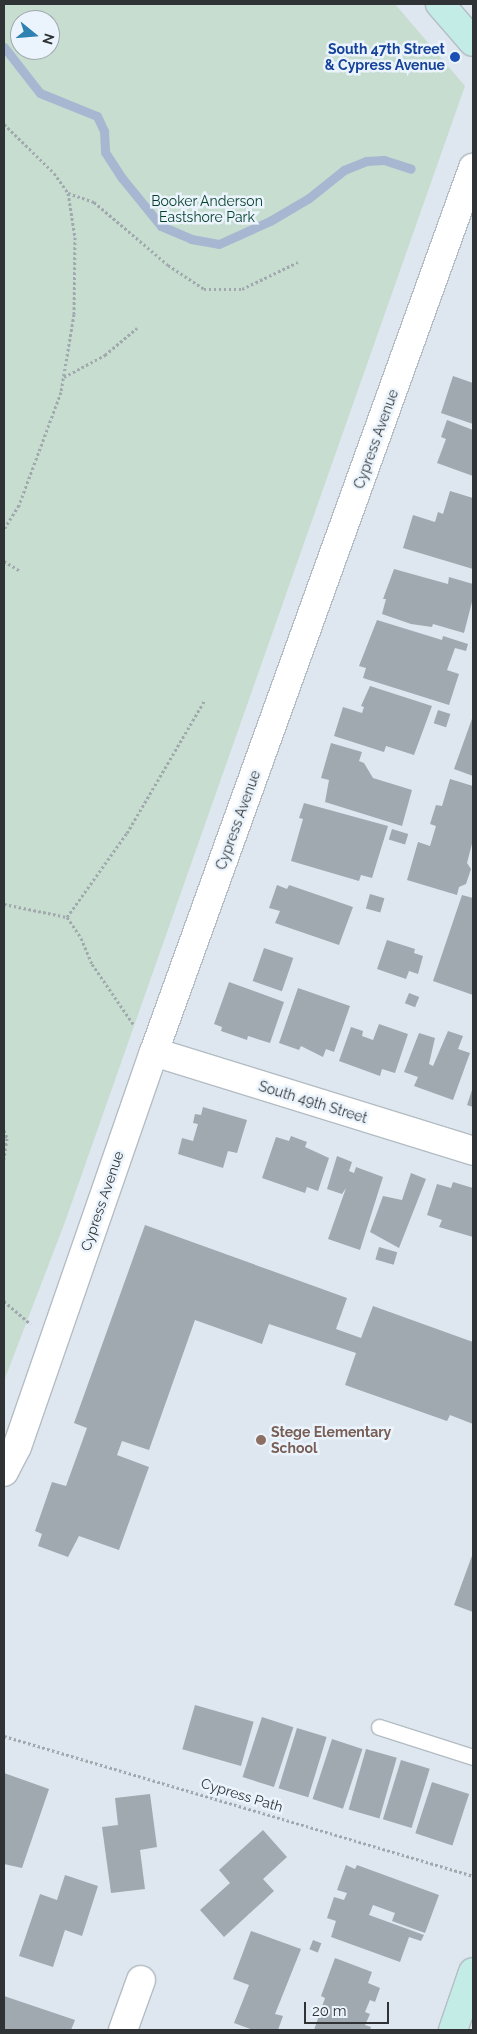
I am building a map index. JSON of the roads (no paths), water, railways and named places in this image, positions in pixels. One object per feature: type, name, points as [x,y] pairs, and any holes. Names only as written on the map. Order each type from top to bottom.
[{"type":"street","points":[[440,4],[473,42]]},
{"type":"street","name":"Cypress Avenue","points":[[4,1472],[17,1448],[154,1052],[473,168]]},
{"type":"street","name":"South 49th Street","points":[[154,1052],[473,1151]]},
{"type":"street","points":[[453,2030],[473,1972]]},
{"type":"street","points":[[122,2030],[141,1980]]},
{"type":"lane","points":[[379,1727],[473,1757]]},
{"type":"waterway","points":[[4,47],[40,93],[97,116],[104,131],[105,152],[122,178],[161,226],[191,239],[219,244],[270,221],[309,198],[344,170],[366,161],[384,160],[411,169]]},
{"type":"place","name":"South 47th Street & Cypress Avenue","points":[[455,57]]},
{"type":"place","name":"Stege Elementary School","points":[[261,1440]]},
{"type":"park label","name":"Booker Anderson Eastshore Park","points":[[207,210]]}]
